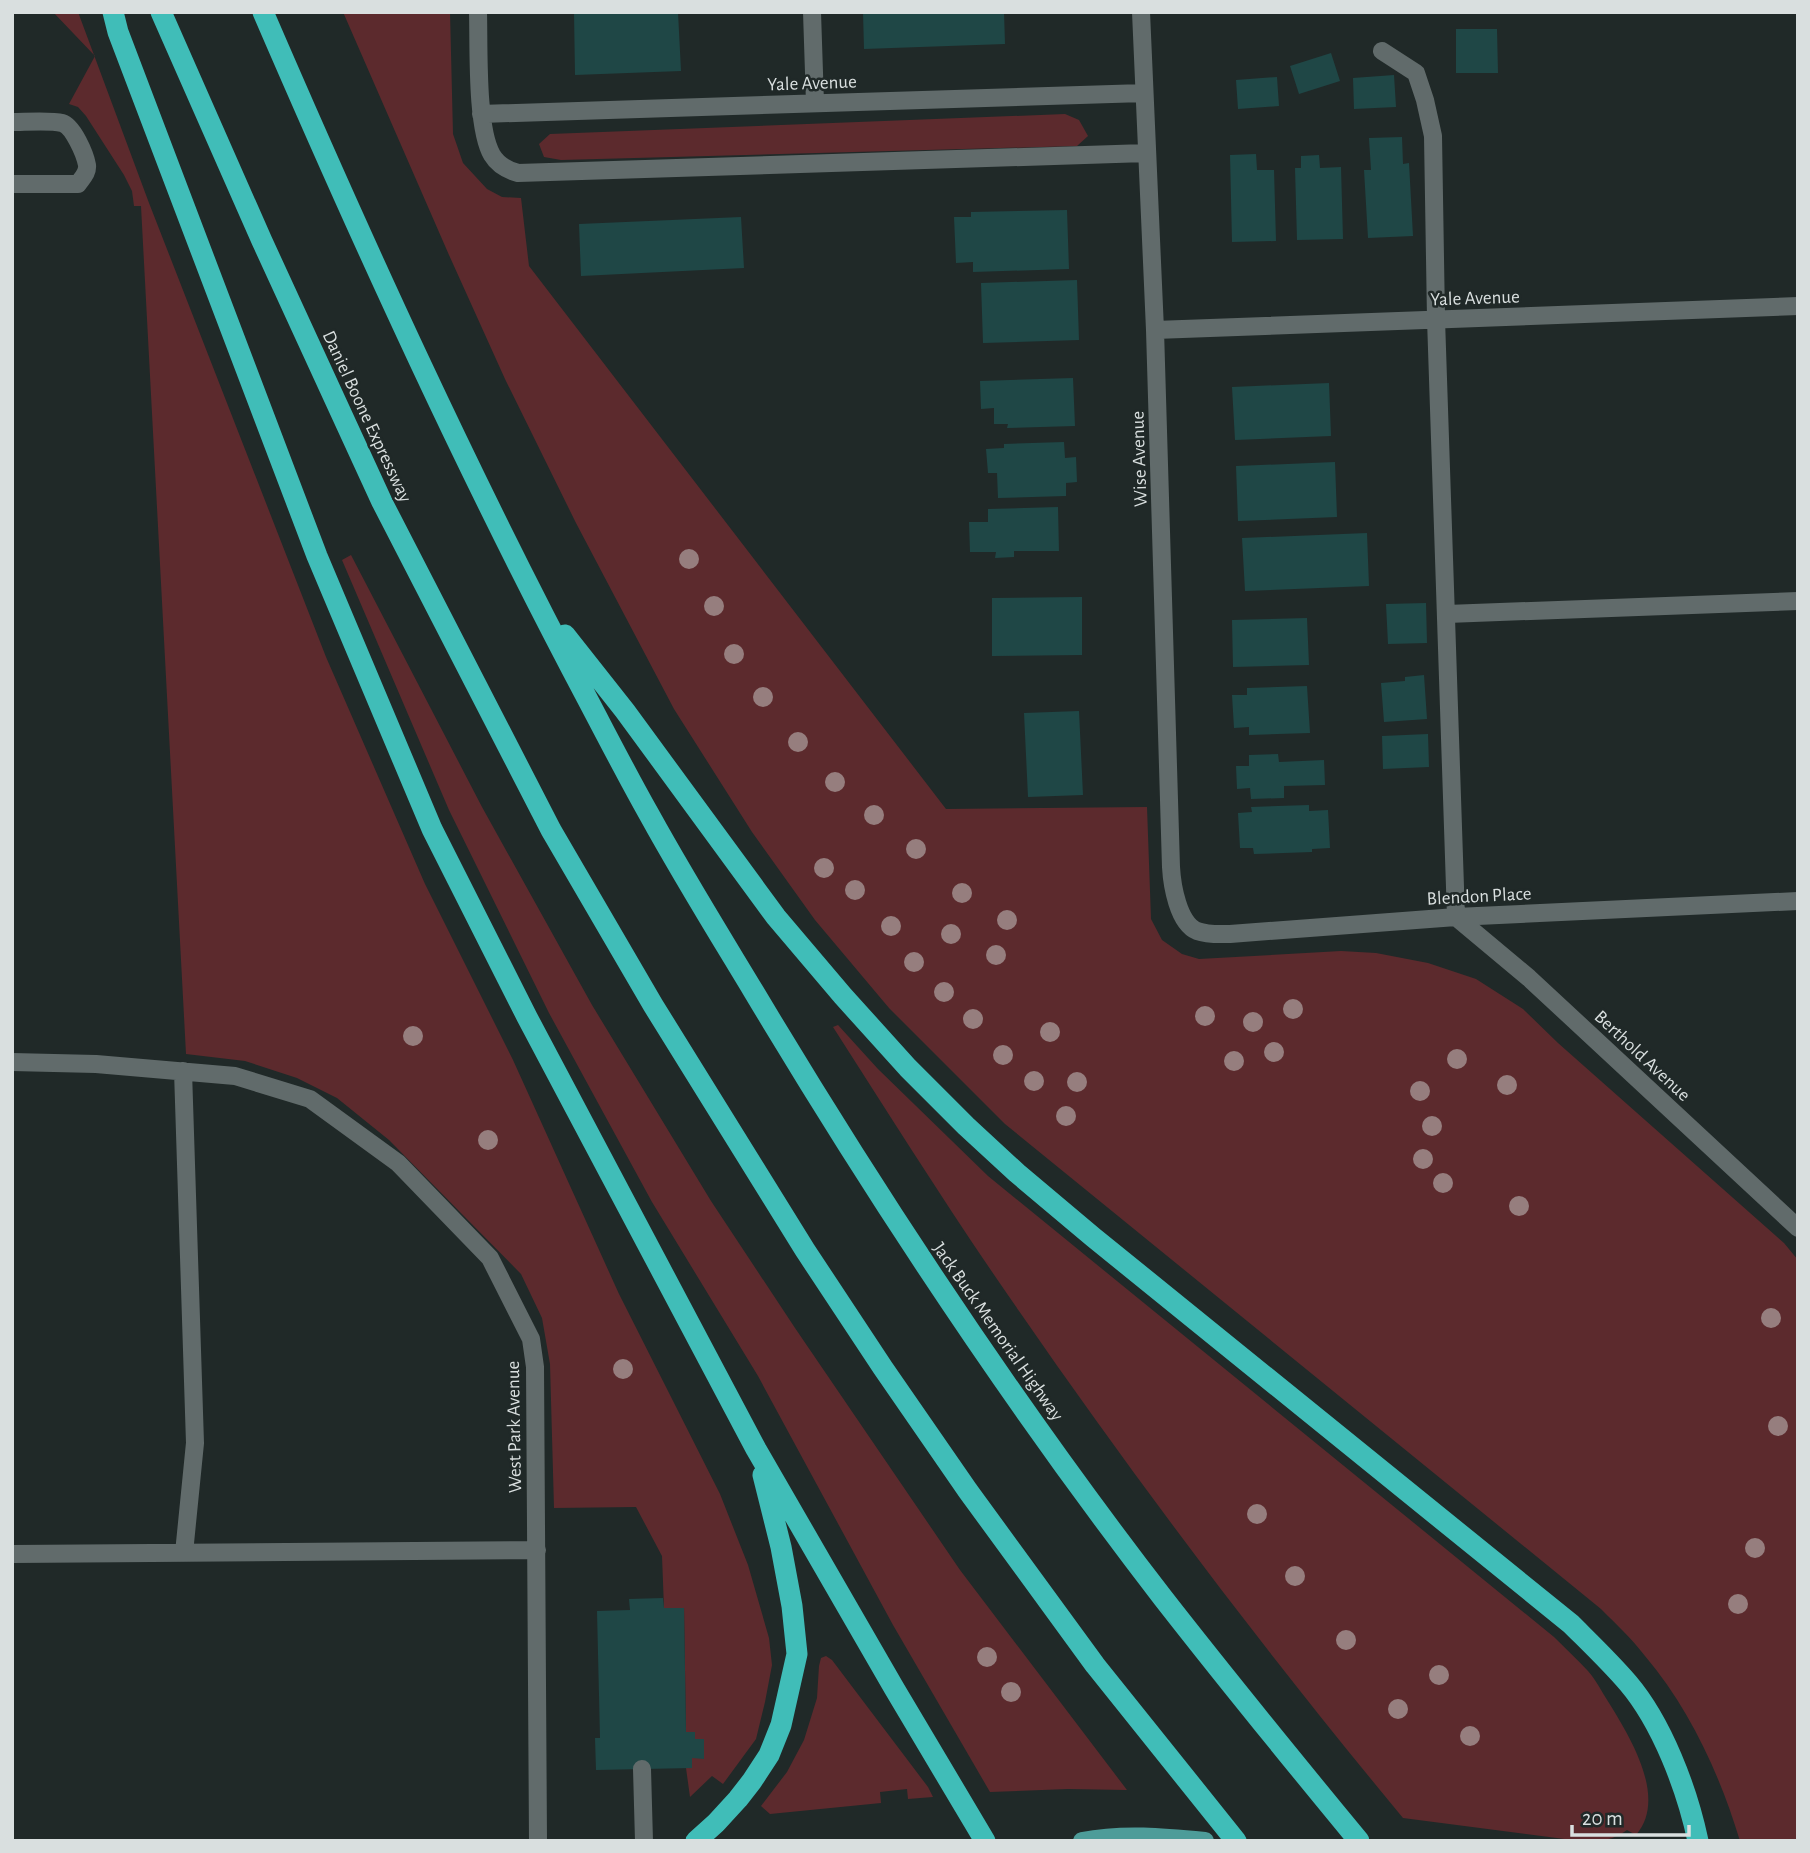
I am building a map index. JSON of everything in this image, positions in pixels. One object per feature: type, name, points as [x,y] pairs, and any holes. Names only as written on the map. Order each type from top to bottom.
[{"type":"highway","points":[[113,12],[118,32],[317,556],[432,829],[533,1030],[756,1449],[985,1841]]},
{"type":"highway","name":"Daniel Boone Expressway","points":[[161,12],[382,502],[551,830],[653,1005],[869,1347],[975,1501],[1095,1665],[1236,1841]]},
{"type":"highway","points":[[263,12],[420,364],[531,592],[625,711],[776,917],[842,996],[908,1068],[1017,1173],[1571,1624],[1629,1684],[1653,1721],[1677,1770],[1698,1841]]},
{"type":"highway","name":"Jack Buck Memorial Highway","points":[[531,592],[649,815],[840,1133],[917,1252],[1079,1485],[1162,1597],[1359,1841]]},
{"type":"highway","points":[[696,1841],[738,1799],[769,1755],[781,1725],[797,1654],[792,1606],[781,1547],[756,1449]]},
{"type":"main road","points":[[1082,1841],[1101,1837],[1152,1836],[1205,1841]]},
{"type":"street","points":[[478,12],[481,114],[486,140],[492,156],[505,169],[518,173],[1146,153]]},
{"type":"street","points":[[813,12],[815,103]]},
{"type":"street","name":"Wise Avenue","points":[[1141,12],[1155,330],[1171,867],[1172,885],[1178,905]]},
{"type":"street","points":[[1382,51],[1416,73],[1433,136],[1436,319],[1456,917]]},
{"type":"street","name":"Yale Avenue","points":[[481,114],[1144,93]]},
{"type":"street","points":[[12,122],[61,122],[75,134],[88,166],[86,174],[78,184],[12,184]]},
{"type":"street","name":"Yale Avenue","points":[[1155,330],[1798,306]]},
{"type":"street","points":[[1447,614],[1798,601]]},
{"type":"street","name":"Blendon Place","points":[[1178,905],[1194,930],[1210,934],[1456,917],[1798,901]]},
{"type":"street","name":"Berthold Avenue","points":[[1456,917],[1529,978],[1798,1227]]},
{"type":"street","name":"West Park Avenue","points":[[12,1062],[96,1064],[235,1076],[310,1099],[398,1163],[491,1258],[531,1339],[535,1367],[538,1841]]},
{"type":"street","points":[[183,1071],[195,1443],[184,1553]]},
{"type":"street","points":[[12,1554],[537,1550]]},
{"type":"street","points":[[642,1769],[644,1841]]},
{"type":"shaded area","points":[[53,12],[78,12],[94,55]]},
{"type":"shaded area","points":[[343,12],[450,12],[453,134],[463,163],[487,189],[502,197],[521,198],[529,266],[946,809],[1147,807],[1151,919],[1162,940],[1182,954],[1199,959],[1341,951],[1376,953],[1428,963],[1476,979],[1523,1009],[1784,1243],[1798,1260],[1798,1841],[1740,1841],[1713,1767],[1690,1720],[1661,1676],[1601,1609],[1005,1124],[889,1008],[815,920],[752,832],[674,709],[576,523],[505,379]]},
{"type":"shaded area","points":[[95,57],[326,657],[425,884],[513,1060],[619,1294],[720,1494],[748,1565],[769,1638],[772,1665],[756,1739],[723,1784],[712,1776],[690,1797],[686,1768],[692,1768],[692,1758],[704,1758],[704,1740],[695,1739],[686,1732],[684,1608],[664,1608],[662,1556],[636,1507],[554,1508],[550,1364],[542,1318],[521,1274],[389,1140],[337,1098],[297,1078],[245,1061],[186,1054],[141,206],[134,206],[132,191],[124,175],[86,116],[78,107],[69,104]]},
{"type":"shaded area","points":[[1065,114],[1079,120],[1088,136],[1077,146],[561,160],[544,157],[539,144],[550,134]]},
{"type":"shaded area","points":[[351,555],[482,807],[592,1005],[711,1201],[960,1570],[1127,1790],[990,1792],[893,1625],[758,1376],[652,1202],[549,1013],[449,810],[342,560]]},
{"type":"shaded area","points":[[838,1025],[878,1069],[988,1176],[1554,1637],[1580,1662],[1594,1678],[1618,1717],[1642,1768],[1648,1804],[1645,1820],[1636,1835],[1627,1830],[1605,1840],[1580,1841],[1403,1818],[1205,1569],[1064,1376],[924,1170],[833,1027]]},
{"type":"shaded area","points":[[826,1656],[832,1660],[933,1797],[908,1799],[907,1789],[880,1792],[881,1803],[770,1814],[761,1806],[787,1772],[804,1740],[817,1698],[821,1658]]},
{"type":"building","points":[[574,12],[678,12],[681,71],[575,75]]},
{"type":"building","points":[[863,12],[1004,12],[1005,44],[864,49]]},
{"type":"building","points":[[1456,29],[1497,29],[1498,73],[1456,73]]},
{"type":"building","points":[[1331,53],[1340,81],[1299,94],[1290,66]]},
{"type":"building","points":[[1394,75],[1396,107],[1354,109],[1353,78]]},
{"type":"building","points":[[1277,77],[1279,106],[1238,109],[1236,80]]},
{"type":"building","points":[[1402,137],[1403,164],[1409,163],[1413,236],[1368,238],[1364,170],[1371,170],[1369,138]]},
{"type":"building","points":[[1256,154],[1257,170],[1274,170],[1276,241],[1232,242],[1230,155]]},
{"type":"building","points":[[1319,155],[1320,168],[1341,167],[1343,239],[1297,240],[1295,168],[1301,168],[1301,156]]},
{"type":"building","points":[[1067,210],[1069,269],[973,272],[973,262],[956,263],[954,217],[971,217],[971,212]]},
{"type":"building","points":[[741,217],[744,268],[581,276],[579,224]]},
{"type":"building","points":[[1077,280],[1079,340],[983,343],[981,283]]},
{"type":"building","points":[[1073,378],[1075,426],[1007,428],[1008,424],[994,424],[994,408],[981,409],[980,381]]},
{"type":"building","points":[[1329,383],[1331,436],[1235,440],[1232,387]]},
{"type":"building","points":[[1064,442],[1065,458],[1076,457],[1077,482],[1066,483],[1066,496],[998,498],[997,473],[988,473],[986,449],[1004,448],[1004,444]]},
{"type":"building","points":[[1335,462],[1337,517],[1238,521],[1236,466]]},
{"type":"building","points":[[1058,507],[1059,551],[1014,551],[1014,557],[995,558],[996,552],[970,552],[969,522],[988,522],[988,509]]},
{"type":"building","points":[[1367,533],[1369,586],[1245,591],[1242,538]]},
{"type":"building","points":[[1082,597],[1082,655],[992,656],[992,598]]},
{"type":"building","points":[[1426,603],[1427,643],[1388,644],[1386,604]]},
{"type":"building","points":[[1307,618],[1309,665],[1233,667],[1232,620]]},
{"type":"building","points":[[1424,675],[1427,719],[1384,722],[1381,683],[1405,681],[1405,677]]},
{"type":"building","points":[[1307,686],[1310,733],[1249,735],[1249,727],[1234,728],[1232,695],[1247,695],[1247,688]]},
{"type":"building","points":[[1079,711],[1083,795],[1028,797],[1024,713]]},
{"type":"building","points":[[1428,734],[1429,767],[1383,769],[1382,736]]},
{"type":"building","points":[[1278,754],[1279,762],[1324,760],[1325,785],[1284,786],[1284,798],[1251,799],[1250,788],[1237,789],[1236,766],[1249,766],[1249,755]]},
{"type":"building","points":[[1309,805],[1309,811],[1328,810],[1330,848],[1312,849],[1312,852],[1254,854],[1253,848],[1240,848],[1238,813],[1252,812],[1251,807]]},
{"type":"building","points":[[663,1598],[664,1608],[684,1608],[686,1732],[695,1732],[695,1739],[704,1739],[704,1759],[692,1758],[692,1768],[596,1770],[595,1738],[600,1738],[597,1611],[630,1610],[629,1599]]}]
